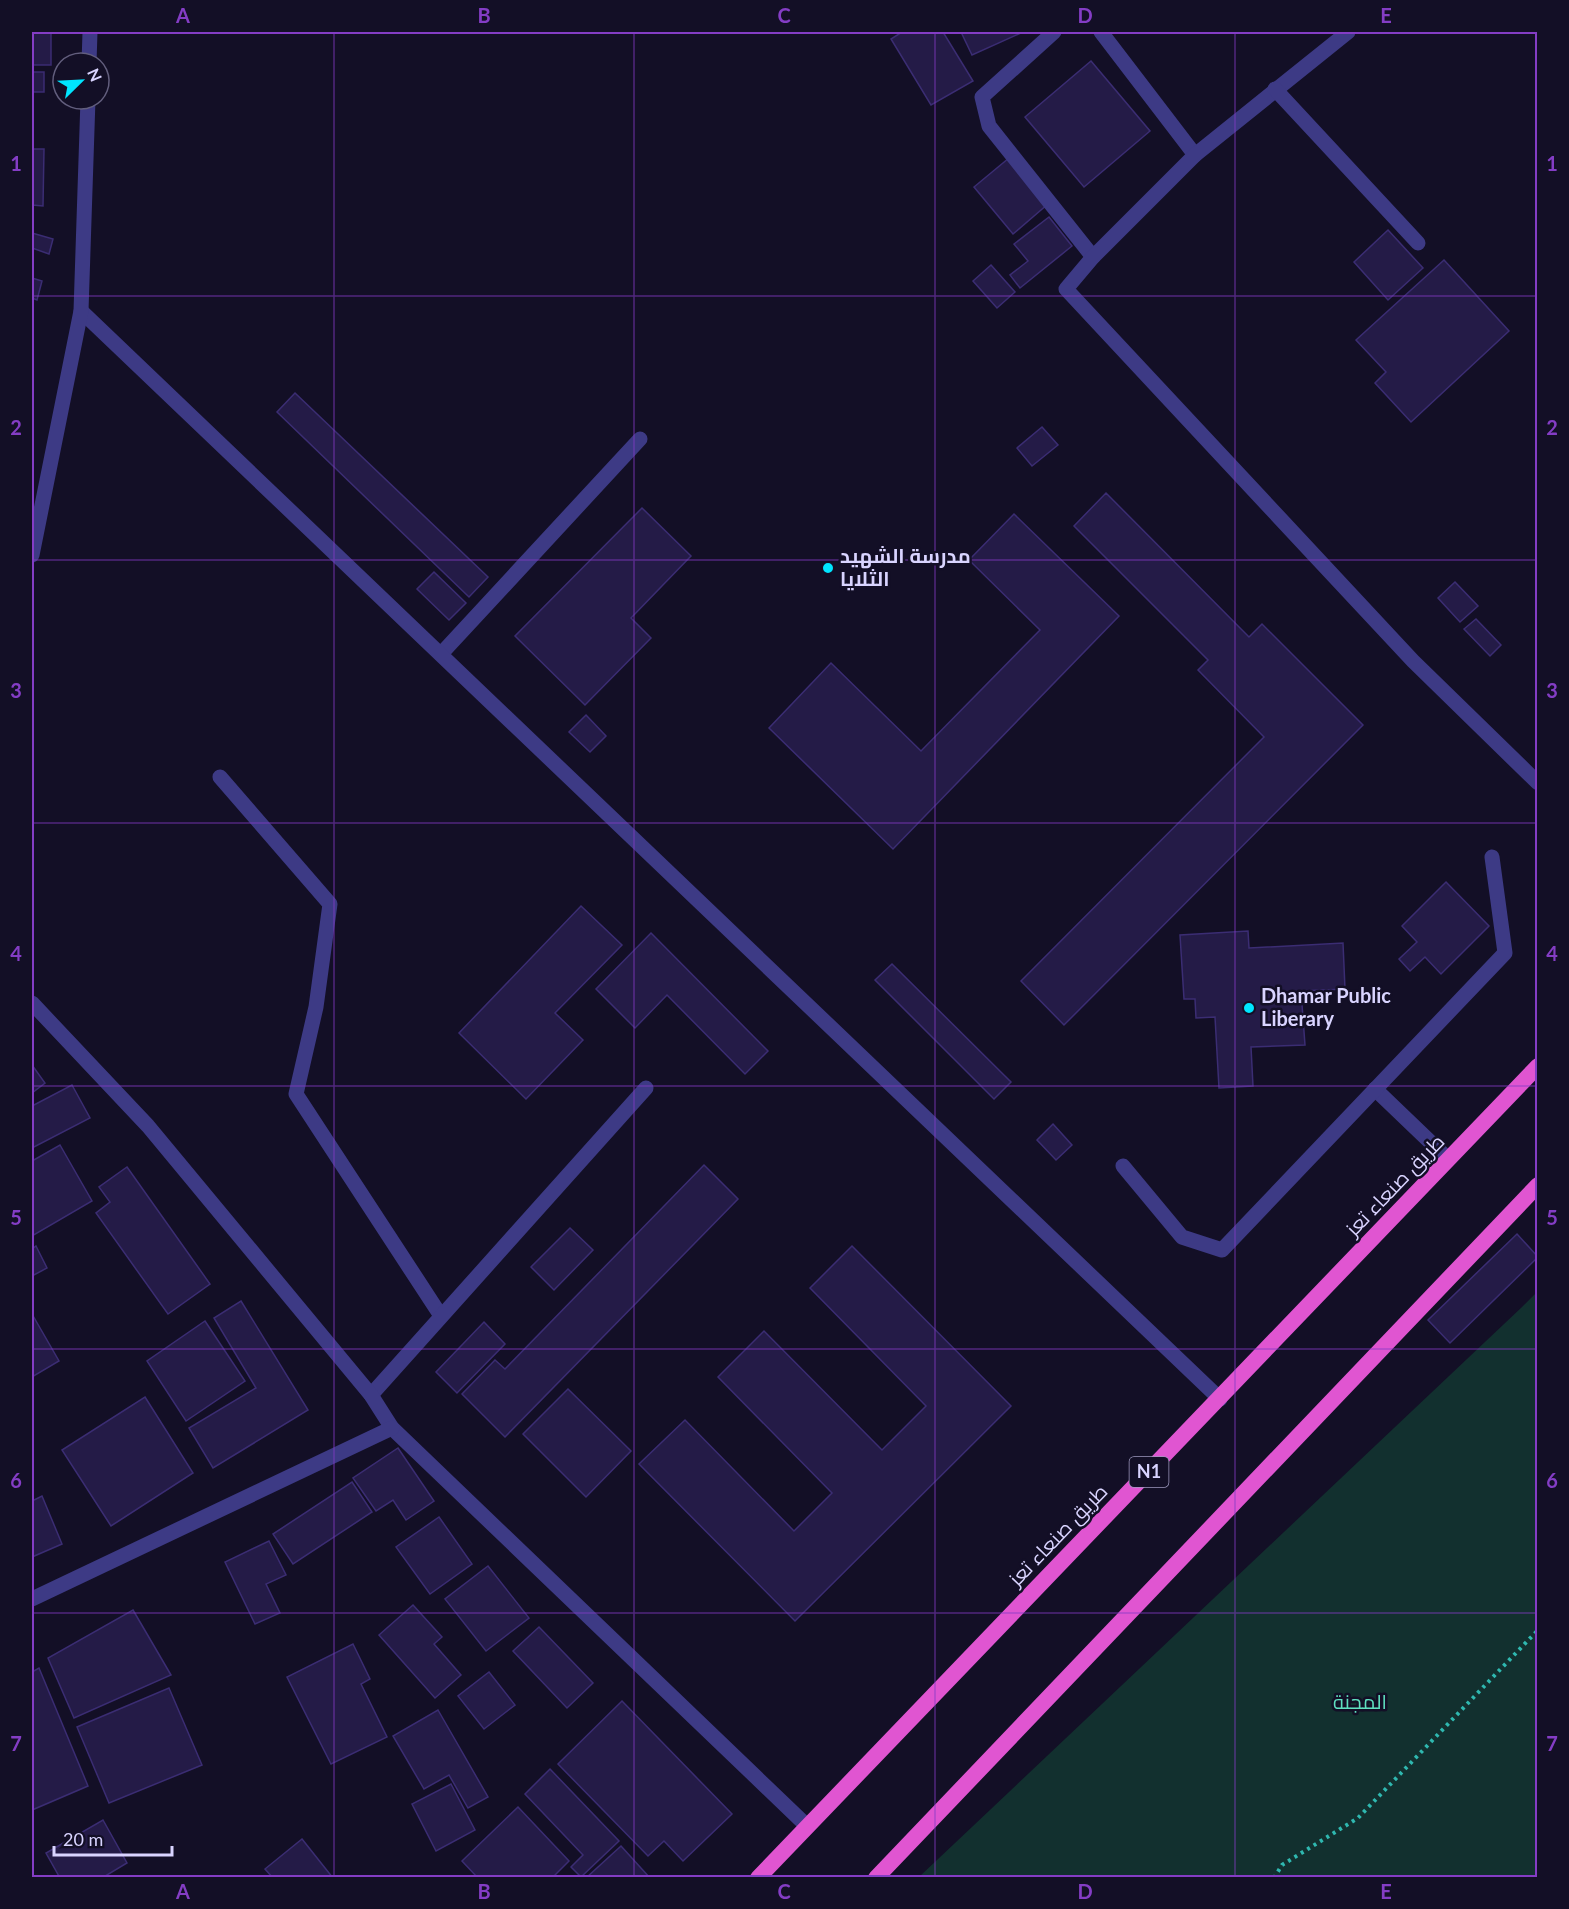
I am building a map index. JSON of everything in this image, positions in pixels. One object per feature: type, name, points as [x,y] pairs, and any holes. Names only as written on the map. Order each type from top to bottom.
[{"type":"highway","name":"طريق صنعاء تعز","points":[[758,1878],[1538,1066]]},
{"type":"highway","points":[[876,1878],[1538,1185]]},
{"type":"street","points":[[89,51],[90,32]]},
{"type":"street","points":[[1054,32],[982,97],[989,126],[1093,257]]},
{"type":"street","points":[[1101,32],[1195,155]]},
{"type":"street","points":[[1348,32],[1195,155],[1093,257],[1066,289],[1413,661],[1538,783]]},
{"type":"street","points":[[1275,89],[1418,243]]},
{"type":"street","points":[[32,555],[81,311],[88,111]]},
{"type":"street","points":[[81,311],[1220,1399]]},
{"type":"street","points":[[441,654],[640,439]]},
{"type":"street","points":[[220,777],[330,904],[316,1007],[296,1094],[441,1316]]},
{"type":"street","points":[[1123,1166],[1182,1237],[1222,1250],[1505,953],[1492,857]]},
{"type":"street","points":[[32,1003],[148,1126],[371,1395],[392,1428],[807,1826]]},
{"type":"street","points":[[371,1395],[646,1088]]},
{"type":"street","points":[[1375,1089],[1448,1159]]},
{"type":"street","points":[[32,1599],[392,1428]]},
{"type":"path","points":[[1274,1878],[1282,1865],[1358,1818],[1538,1630]]},
{"type":"green space","name":"المجنة","points":[[1537,1292],[1537,1877],[919,1877],[1522,1307]]},
{"type":"building","points":[[32,32],[51,32],[51,65],[32,65]]},
{"type":"building","points":[[902,32],[943,32],[973,81],[931,105],[891,39]]},
{"type":"building","points":[[961,32],[1023,32],[972,55]]},
{"type":"building","points":[[1091,61],[1150,131],[1084,187],[1025,117]]},
{"type":"building","points":[[32,72],[44,72],[44,92],[32,92]]},
{"type":"building","points":[[32,149],[44,149],[43,206],[32,205]]},
{"type":"building","points":[[1009,158],[1048,204],[1013,234],[974,187]]},
{"type":"building","points":[[1049,217],[1072,246],[1020,288],[1010,275],[1028,261],[1014,244]]},
{"type":"building","points":[[1388,230],[1423,268],[1388,300],[1354,262]]},
{"type":"building","points":[[32,233],[53,239],[49,254],[32,248]]},
{"type":"building","points":[[1444,260],[1509,331],[1411,422],[1375,383],[1386,372],[1356,340]]},
{"type":"building","points":[[991,265],[1015,292],[997,308],[973,281]]},
{"type":"building","points":[[32,278],[42,281],[37,300],[32,298]]},
{"type":"building","points":[[295,393],[488,577],[469,597],[277,412]]},
{"type":"building","points":[[1042,427],[1058,445],[1032,466],[1017,448]]},
{"type":"building","points":[[1106,493],[1249,637],[1262,624],[1363,725],[1064,1025],[1021,981],[1264,737],[1198,670],[1208,660],[1074,526]]},
{"type":"building","points":[[642,508],[691,556],[631,618],[651,638],[585,705],[515,636]]},
{"type":"building","points":[[1014,514],[1119,616],[893,849],[769,728],[831,663],[921,751],[1040,630],[969,560]]},
{"type":"building","points":[[434,572],[466,603],[449,620],[417,589]]},
{"type":"building","points":[[1455,582],[1478,606],[1460,622],[1438,598]]},
{"type":"building","points":[[1476,619],[1501,645],[1490,656],[1464,629]]},
{"type":"building","points":[[586,715],[606,736],[590,752],[569,732]]},
{"type":"building","points":[[1446,882],[1489,926],[1441,974],[1425,957],[1410,971],[1399,959],[1417,942],[1402,926]]},
{"type":"building","points":[[581,906],[622,945],[555,1013],[583,1040],[526,1099],[459,1033]]},
{"type":"building","name":"Dhamar Public Liberary","points":[[1248,931],[1249,948],[1343,943],[1345,989],[1301,991],[1305,1045],[1251,1047],[1253,1086],[1219,1088],[1215,1017],[1196,1018],[1195,999],[1184,999],[1180,935]]},
{"type":"building","points":[[651,933],[768,1051],[745,1074],[667,995],[635,1028],[596,989]]},
{"type":"building","points":[[892,964],[1011,1082],[994,1099],[875,980]]},
{"type":"building","points":[[32,1065],[45,1083],[32,1093]]},
{"type":"building","points":[[72,1085],[90,1118],[32,1148],[32,1106]]},
{"type":"building","points":[[1053,1124],[1072,1145],[1056,1160],[1037,1140]]},
{"type":"building","points":[[60,1145],[92,1201],[32,1236],[32,1161]]},
{"type":"building","points":[[704,1165],[738,1199],[505,1437],[462,1394],[495,1360],[505,1369]]},
{"type":"building","points":[[127,1167],[210,1284],[168,1314],[96,1213],[110,1202],[99,1187]]},
{"type":"building","points":[[570,1228],[593,1250],[554,1290],[531,1267]]},
{"type":"building","points":[[1517,1234],[1538,1257],[1450,1343],[1428,1320]]},
{"type":"building","points":[[36,1246],[47,1268],[32,1276],[32,1249]]},
{"type":"building","points":[[852,1246],[1011,1406],[795,1621],[639,1464],[685,1420],[794,1531],[832,1493],[718,1377],[764,1331],[882,1450],[926,1406],[810,1288]]},
{"type":"building","points":[[241,1301],[308,1410],[213,1468],[189,1428],[256,1388],[214,1318]]},
{"type":"building","points":[[32,1314],[59,1361],[32,1377]]},
{"type":"building","points":[[205,1321],[245,1381],[186,1421],[147,1361]]},
{"type":"building","points":[[484,1322],[505,1344],[457,1393],[436,1372]]},
{"type":"building","points":[[568,1389],[631,1451],[586,1497],[523,1434]]},
{"type":"building","points":[[145,1397],[193,1473],[111,1526],[62,1450]]},
{"type":"building","points":[[398,1448],[434,1501],[406,1520],[393,1500],[376,1511],[353,1478]]},
{"type":"building","points":[[352,1482],[372,1512],[293,1564],[273,1534]]},
{"type":"building","points":[[42,1496],[62,1544],[32,1557],[32,1501]]},
{"type":"building","points":[[439,1517],[472,1564],[430,1594],[396,1547]]},
{"type":"building","points":[[269,1541],[286,1575],[266,1584],[280,1613],[255,1624],[225,1562]]},
{"type":"building","points":[[488,1566],[529,1618],[486,1651],[445,1599]]},
{"type":"building","points":[[413,1605],[442,1637],[434,1644],[461,1675],[435,1698],[379,1635]]},
{"type":"building","points":[[133,1610],[171,1675],[74,1718],[48,1658]]},
{"type":"building","points":[[539,1627],[593,1683],[567,1708],[513,1651]]},
{"type":"building","points":[[353,1644],[370,1679],[361,1684],[387,1737],[331,1764],[287,1677]]},
{"type":"building","points":[[39,1668],[88,1786],[32,1810],[32,1672]]},
{"type":"building","points":[[489,1672],[515,1705],[484,1729],[458,1696]]},
{"type":"building","points":[[169,1688],[202,1765],[109,1803],[77,1727]]},
{"type":"building","points":[[622,1701],[732,1814],[683,1861],[664,1841],[648,1856],[558,1764]]},
{"type":"building","points":[[438,1710],[488,1797],[468,1808],[449,1775],[424,1789],[393,1736]]},
{"type":"building","points":[[550,1769],[619,1841],[581,1877],[571,1867],[583,1855],[525,1794]]},
{"type":"building","points":[[451,1784],[475,1830],[436,1851],[412,1804]]},
{"type":"building","points":[[518,1807],[569,1861],[552,1878],[478,1878],[462,1861]]},
{"type":"building","points":[[103,1820],[127,1863],[102,1878],[60,1878],[46,1853]]},
{"type":"building","points":[[302,1839],[333,1878],[273,1878],[265,1869]]},
{"type":"building","points":[[621,1846],[650,1878],[586,1878]]},
{"type":"place","name":"مدرسة الشهيد الثلايا","points":[[828,568]]},
{"type":"place","name":"Dhamar Public Liberary","points":[[1249,1008]]}]
